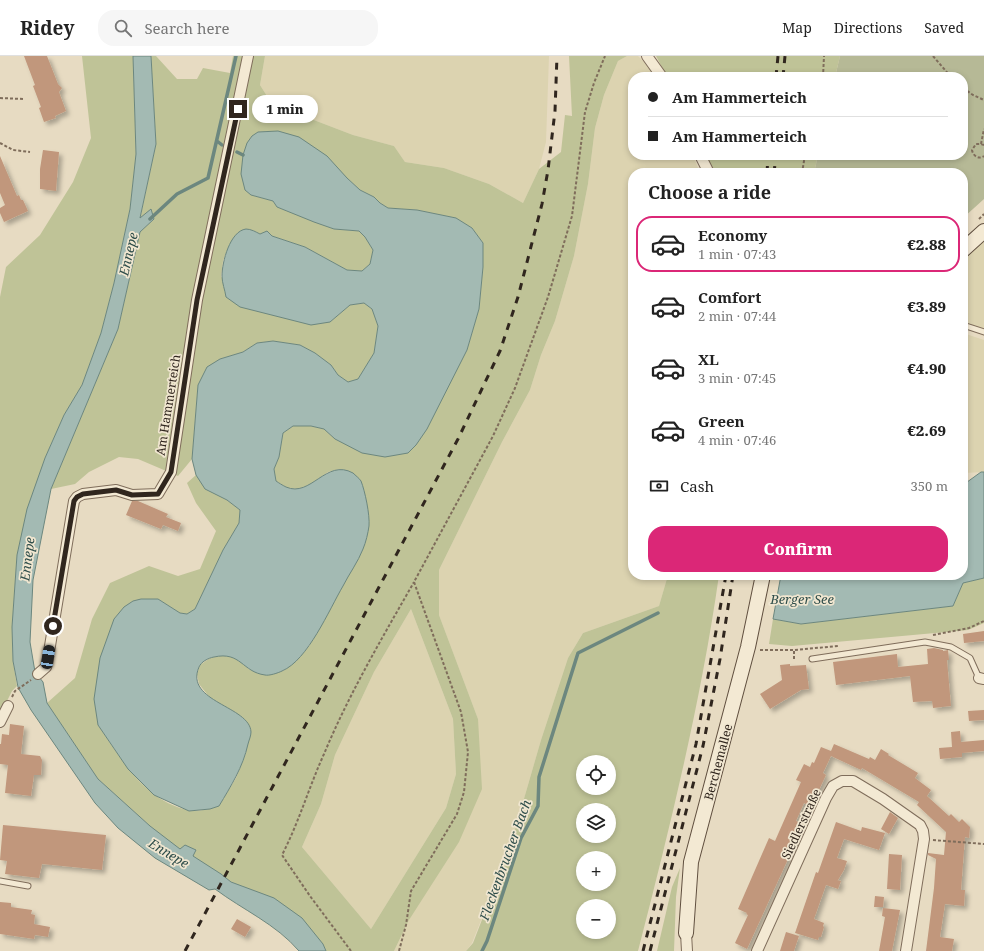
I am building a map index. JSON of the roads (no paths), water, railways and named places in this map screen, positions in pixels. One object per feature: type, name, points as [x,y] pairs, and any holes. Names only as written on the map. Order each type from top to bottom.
[{"type":"street","name":"Am Hammerteich","points":[[38,674],[46,667],[47,664],[74,501],[77,497],[83,494],[116,490],[132,495],[158,494],[171,472],[197,300],[248,56]]},
{"type":"street","points":[[647,56],[658,72]]},
{"type":"street","points":[[968,245],[984,231]]},
{"type":"street","name":"Berchemallee","points":[[687,951],[686,933],[691,862],[748,647],[762,580]]},
{"type":"street","points":[[0,722],[8,706]]},
{"type":"street","name":"Siedlerstraße","points":[[757,951],[826,798],[833,786],[842,781],[853,781],[883,799],[920,825],[923,831],[924,839],[906,951]]},
{"type":"lane","points":[[968,327],[984,332]]},
{"type":"lane","points":[[812,658],[924,642],[951,647],[970,658],[981,678]]},
{"type":"lane","points":[[0,881],[28,886]]},
{"type":"water","name":"Ennepe","points":[[133,56],[151,56],[156,144],[140,218],[151,209],[154,219],[140,232],[118,329],[51,489],[33,580],[30,642],[35,672],[43,682],[47,703],[98,779],[150,826],[180,849],[185,845],[196,850],[193,856],[231,882],[274,898],[302,918],[323,944],[326,951],[299,951],[290,941],[270,925],[215,889],[209,890],[155,858],[118,828],[95,803],[31,710],[18,687],[13,661],[12,627],[17,555],[27,509],[45,458],[64,415],[82,385],[101,333],[114,283],[130,209],[136,154]]},
{"type":"water","points":[[278,131],[299,137],[327,156],[360,190],[374,197],[388,208],[417,210],[456,218],[472,228],[483,243],[483,267],[479,309],[467,350],[427,429],[416,445],[408,453],[385,457],[362,453],[335,439],[324,429],[311,426],[293,426],[283,433],[279,457],[274,469],[276,481],[286,487],[295,489],[303,487],[335,470],[343,470],[353,473],[361,481],[366,497],[369,521],[367,538],[359,559],[345,581],[317,633],[309,646],[292,665],[280,672],[267,675],[257,673],[236,659],[230,657],[223,656],[212,658],[201,663],[197,679],[201,688],[209,696],[240,716],[248,723],[251,734],[240,768],[219,806],[210,809],[189,811],[154,795],[128,769],[98,725],[94,699],[100,658],[114,619],[124,607],[133,601],[141,599],[158,599],[180,613],[187,614],[195,609],[223,550],[239,523],[240,510],[227,500],[205,489],[196,475],[192,459],[198,385],[207,367],[220,359],[243,352],[257,343],[273,341],[300,345],[315,353],[331,365],[338,375],[348,382],[358,379],[374,353],[378,326],[372,309],[364,303],[350,305],[330,322],[311,325],[240,307],[226,297],[222,281],[222,270],[225,256],[231,241],[240,231],[246,229],[260,234],[267,231],[272,236],[305,247],[347,270],[362,271],[370,264],[373,250],[365,237],[359,231],[334,229],[314,222],[277,207],[273,201],[251,195],[245,190],[241,174],[243,155],[247,143],[252,136],[258,132]]},
{"type":"water","name":"Berger See","points":[[981,472],[984,472],[984,578],[963,583],[953,606],[801,624],[773,619],[780,580],[968,580],[968,481]]},
{"type":"waterway","points":[[150,219],[177,194],[208,178],[236,56]]},
{"type":"waterway","points":[[217,141],[222,145]]},
{"type":"waterway","points":[[237,152],[243,155]]},
{"type":"waterway","name":"Fleckenbrucher Bach","points":[[482,951],[487,941],[521,838],[538,806],[539,777],[578,653],[658,613]]},
{"type":"railway","points":[[185,951],[458,439],[500,351],[518,297],[542,204],[548,170],[555,111],[557,56]]},
{"type":"railway","points":[[776,72],[778,56]]},
{"type":"railway","points":[[783,72],[785,56]]},
{"type":"railway","points":[[767,168],[768,160]]},
{"type":"railway","points":[[775,160],[775,168]]},
{"type":"railway","points":[[643,951],[696,744],[725,580]]},
{"type":"railway","points":[[650,951],[703,746],[720,659],[732,580]]}]
